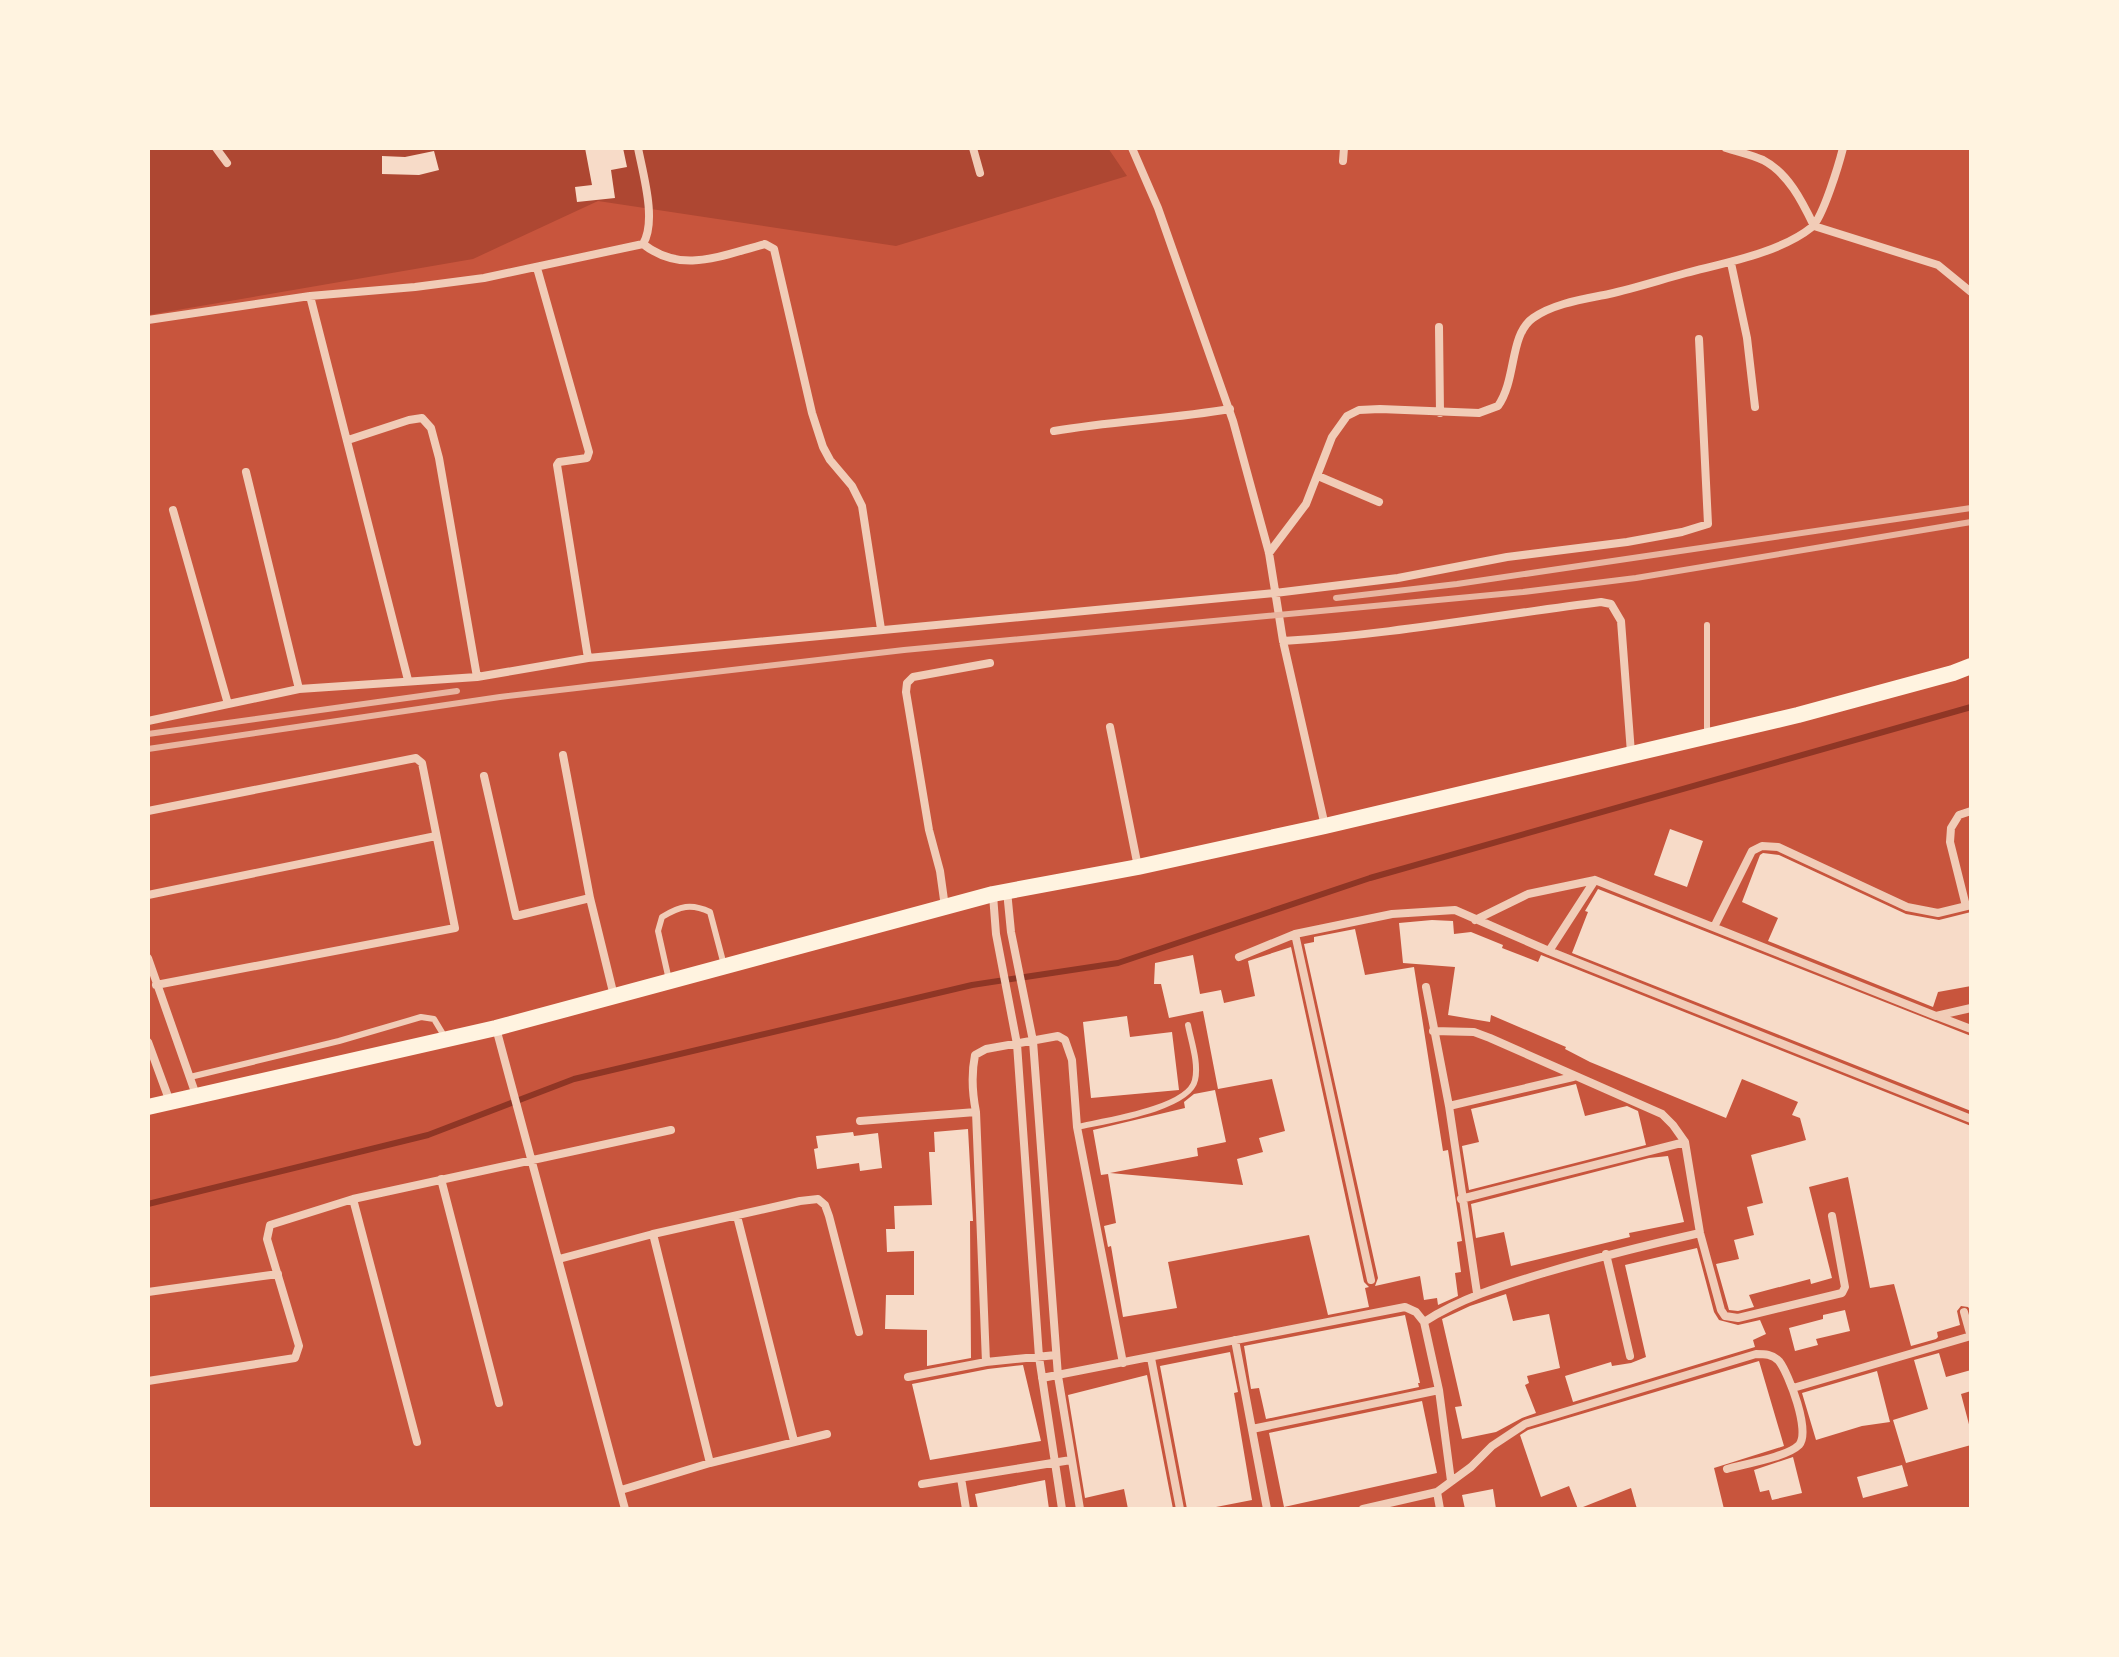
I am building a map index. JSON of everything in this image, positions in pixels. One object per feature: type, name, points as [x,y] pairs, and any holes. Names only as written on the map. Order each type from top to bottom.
[{"type":"main road","points":[[148,1107],[496,1028],[1000,892],[1138,867],[1325,826],[1812,712],[1971,666]]},
{"type":"street","points":[[216,148],[227,163]]},
{"type":"street","points":[[148,320],[310,296],[415,287],[537,268],[643,244],[649,218],[638,148]]},
{"type":"street","points":[[973,148],[980,173]]},
{"type":"street","points":[[1132,148],[1153,193],[1230,409],[1269,553],[1283,641],[1325,826]]},
{"type":"street","points":[[1343,161],[1344,148]]},
{"type":"street","points":[[1726,148],[1764,161],[1789,182],[1814,226],[1938,265],[1971,292]]},
{"type":"street","points":[[1269,553],[1306,504],[1338,427],[1347,416],[1359,410],[1479,413],[1498,406],[1511,380],[1523,327],[1535,316],[1570,303],[1731,263],[1781,244],[1814,226],[1843,148]]},
{"type":"street","points":[[643,244],[660,256],[683,262],[765,244],[774,249],[812,413],[823,447],[852,486],[862,506],[881,629]]},
{"type":"street","points":[[1731,263],[1747,338],[1755,407]]},
{"type":"street","points":[[537,268],[589,452],[587,458],[559,462],[557,465],[588,658]]},
{"type":"street","points":[[310,296],[408,680]]},
{"type":"street","points":[[1439,327],[1440,413]]},
{"type":"street","points":[[148,721],[299,689],[477,677],[588,658],[1275,593],[1398,578],[1507,557],[1682,532],[1708,524],[1699,339]]},
{"type":"street","points":[[1054,431],[1122,420],[1187,416],[1230,409]]},
{"type":"street","points":[[348,440],[409,420],[422,418],[428,422],[439,458],[477,677]]},
{"type":"street","points":[[246,472],[299,689]]},
{"type":"street","points":[[1318,476],[1379,502]]},
{"type":"street","points":[[173,510],[228,704]]},
{"type":"street","points":[[1283,641],[1377,633],[1601,602],[1611,604],[1621,621],[1631,753]]},
{"type":"street","points":[[945,907],[940,871],[929,830],[907,683],[913,677],[990,663]]},
{"type":"street","points":[[1110,727],[1138,867]]},
{"type":"street","points":[[563,755],[590,898],[614,996]]},
{"type":"street","points":[[148,811],[414,758],[422,763],[455,928],[156,985]]},
{"type":"street","points":[[484,776],[516,916],[590,898]]},
{"type":"street","points":[[1714,927],[1752,851],[1762,846],[1778,847],[1907,907],[1938,913],[1968,906],[1950,835],[1959,815],[1971,811]]},
{"type":"street","points":[[148,895],[436,836]]},
{"type":"street","points":[[1475,920],[1528,894],[1595,880],[1971,1029]]},
{"type":"street","points":[[1549,951],[1595,880]]},
{"type":"street","points":[[1000,892],[1033,1041],[1058,1376],[1080,1509]]},
{"type":"street","points":[[1000,892],[996,934],[1017,1044],[1039,1357],[1062,1509]]},
{"type":"street","points":[[1239,957],[1295,934],[1392,914],[1455,910],[1549,951],[1971,1119]]},
{"type":"street","points":[[1295,934],[1371,1280]]},
{"type":"street","points":[[149,963],[196,1096]]},
{"type":"street","points":[[1426,987],[1449,1106],[1477,1293]]},
{"type":"street","points":[[1936,1016],[1971,1008]]},
{"type":"street","points":[[496,1028],[625,1509]]},
{"type":"street","points":[[1433,1031],[1474,1032],[1662,1114],[1685,1142],[1700,1233],[1725,1316],[1738,1318],[1842,1293],[1845,1287],[1832,1216]]},
{"type":"street","points":[[986,1362],[972,1072],[975,1055],[986,1049],[1058,1036],[1065,1040],[1072,1060],[1077,1127],[1123,1363]]},
{"type":"street","points":[[148,1042],[170,1102]]},
{"type":"street","points":[[1449,1106],[1574,1077]]},
{"type":"street","points":[[860,1121],[976,1112]]},
{"type":"street","points":[[1023,1113],[1039,1112]]},
{"type":"street","points":[[148,1381],[295,1358],[299,1346],[267,1239],[270,1225],[353,1199],[671,1130]]},
{"type":"street","points":[[1461,1199],[1685,1142]]},
{"type":"street","points":[[441,1179],[499,1403]]},
{"type":"street","points":[[353,1199],[417,1442]]},
{"type":"street","points":[[559,1259],[653,1234],[818,1199],[825,1205],[859,1332]]},
{"type":"street","points":[[737,1216],[794,1441]]},
{"type":"street","points":[[1424,1322],[1477,1293],[1606,1254],[1700,1233]]},
{"type":"street","points":[[653,1234],[710,1463]]},
{"type":"street","points":[[1606,1254],[1630,1356]]},
{"type":"street","points":[[148,1292],[278,1274]]},
{"type":"street","points":[[1042,1378],[1405,1307],[1416,1312],[1424,1322],[1439,1390],[1451,1481]]},
{"type":"street","points":[[1793,1388],[1971,1336],[1964,1312]]},
{"type":"street","points":[[1235,1340],[1267,1509]]},
{"type":"street","points":[[1363,1509],[1437,1492],[1492,1446],[1525,1424],[1756,1354],[1770,1354],[1778,1361],[1793,1388],[1803,1429],[1802,1440],[1797,1447],[1782,1453],[1727,1469]]},
{"type":"street","points":[[908,1377],[986,1362],[1056,1355]]},
{"type":"street","points":[[1151,1358],[1180,1509]]},
{"type":"street","points":[[1252,1429],[1439,1390]]},
{"type":"street","points":[[621,1490],[710,1463],[827,1434]]},
{"type":"street","points":[[922,1484],[1071,1460]]},
{"type":"street","points":[[961,1478],[966,1509]]},
{"type":"street","points":[[1437,1492],[1440,1509]]},
{"type":"lane","points":[[1707,625],[1707,737]]},
{"type":"lane","points":[[670,981],[658,931],[662,917],[678,908],[695,905],[710,912],[724,965]]},
{"type":"lane","points":[[190,1077],[339,1041],[421,1017],[434,1019],[446,1039]]},
{"type":"lane","points":[[1077,1127],[1145,1111],[1177,1100],[1192,1090],[1195,1068],[1188,1025]]},
{"type":"lane","points":[[339,1041],[343,1063]]},
{"type":"lane","points":[[265,1058],[270,1079]]},
{"type":"shaded area","points":[[148,148],[1108,148],[1127,176],[896,246],[598,201],[473,259],[148,315]]},
{"type":"building","points":[[585,148],[623,148],[627,167],[611,170],[615,198],[577,202],[575,187],[592,185]]},
{"type":"building","points":[[434,151],[439,170],[419,175],[382,174],[382,156],[405,157]]},
{"type":"building","points":[[1670,829],[1703,841],[1687,887],[1654,875]]},
{"type":"building","points":[[1763,853],[1779,855],[1906,914],[1939,920],[1971,912],[1971,986],[1938,992],[1933,1007],[1768,941],[1778,918],[1742,902]]},
{"type":"building","points":[[1598,889],[1971,1036],[1971,1111],[1572,953],[1588,912],[1585,911]]},
{"type":"building","points":[[1453,921],[1454,934],[1471,932],[1538,962],[1541,955],[1971,1126],[1971,1311],[1961,1306],[1957,1311],[1960,1325],[1937,1332],[1936,1339],[1911,1346],[1894,1284],[1870,1288],[1848,1177],[1809,1187],[1832,1278],[1811,1284],[1810,1279],[1749,1295],[1754,1307],[1729,1310],[1716,1264],[1739,1259],[1734,1240],[1754,1235],[1747,1207],[1763,1203],[1751,1155],[1806,1140],[1800,1118],[1792,1115],[1798,1102],[1742,1079],[1726,1118],[1590,1062],[1566,1047],[1491,1015],[1490,1022],[1448,1015],[1455,967],[1403,963],[1399,923]]},
{"type":"building","points":[[1355,929],[1365,975],[1414,967],[1443,1151],[1448,1150],[1462,1241],[1457,1242],[1461,1272],[1455,1273],[1458,1296],[1438,1305],[1437,1298],[1424,1300],[1420,1276],[1375,1286],[1378,1278],[1304,944],[1314,942],[1314,937]]},
{"type":"building","points":[[1291,947],[1364,1282],[1369,1287],[1365,1288],[1369,1307],[1328,1315],[1309,1235],[1168,1262],[1177,1308],[1123,1317],[1111,1246],[1108,1247],[1104,1226],[1116,1223],[1108,1174],[1101,1175],[1093,1130],[1185,1108],[1184,1102],[1194,1094],[1215,1090],[1226,1142],[1197,1148],[1198,1156],[1110,1173],[1243,1185],[1237,1159],[1263,1152],[1259,1138],[1285,1131],[1272,1079],[1218,1089],[1203,1011],[1169,1018],[1161,984],[1154,984],[1155,963],[1193,955],[1200,994],[1221,990],[1224,1003],[1255,996],[1248,961]]},
{"type":"building","points":[[1127,1016],[1130,1037],[1172,1032],[1179,1090],[1091,1098],[1083,1022]]},
{"type":"building","points":[[1576,1084],[1585,1116],[1627,1106],[1638,1111],[1646,1145],[1469,1190],[1462,1146],[1479,1142],[1471,1109]]},
{"type":"building","points":[[968,1129],[973,1221],[970,1221],[971,1358],[927,1366],[927,1330],[885,1329],[886,1295],[914,1295],[914,1251],[887,1252],[886,1229],[895,1229],[894,1206],[932,1205],[929,1152],[935,1152],[934,1132]]},
{"type":"building","points":[[853,1132],[854,1136],[878,1133],[882,1168],[860,1171],[859,1163],[817,1169],[816,1136]]},
{"type":"building","points":[[1668,1156],[1684,1222],[1629,1233],[1630,1237],[1511,1266],[1504,1232],[1476,1238],[1471,1204],[1649,1158]]},
{"type":"building","points":[[1697,1248],[1714,1312],[1719,1320],[1738,1325],[1760,1320],[1766,1334],[1753,1340],[1755,1347],[1573,1402],[1565,1376],[1611,1362],[1612,1366],[1646,1357],[1625,1265]]},
{"type":"building","points":[[1506,1294],[1513,1321],[1549,1314],[1560,1368],[1527,1376],[1529,1383],[1525,1385],[1536,1413],[1496,1432],[1462,1439],[1455,1407],[1462,1406],[1442,1319]]},
{"type":"building","points":[[1845,1310],[1850,1331],[1816,1339],[1818,1345],[1795,1351],[1789,1328]]},
{"type":"building","points":[[1405,1315],[1419,1387],[1266,1419],[1259,1388],[1251,1389],[1244,1346]]},
{"type":"building","points":[[1230,1352],[1252,1500],[1217,1509],[1187,1509],[1160,1366]]},
{"type":"building","points":[[1939,1353],[1946,1377],[1971,1370],[1971,1391],[1961,1394],[1971,1432],[1971,1445],[1906,1463],[1893,1420],[1928,1409],[1914,1360]]},
{"type":"building","points":[[1759,1361],[1784,1446],[1714,1468],[1724,1509],[1637,1509],[1631,1488],[1578,1509],[1569,1486],[1541,1497],[1520,1435],[1528,1430]]},
{"type":"building","points":[[1023,1365],[1041,1441],[930,1460],[912,1384]]},
{"type":"building","points":[[1877,1371],[1890,1422],[1862,1426],[1816,1440],[1802,1393]]},
{"type":"building","points":[[1147,1375],[1173,1509],[1128,1509],[1124,1489],[1085,1498],[1068,1395]]},
{"type":"building","points":[[1422,1401],[1437,1473],[1284,1507],[1269,1433]]},
{"type":"building","points":[[1793,1457],[1802,1493],[1772,1500],[1769,1490],[1760,1492],[1754,1470]]},
{"type":"building","points":[[1902,1465],[1908,1486],[1863,1498],[1857,1477]]},
{"type":"building","points":[[1045,1480],[1049,1509],[978,1509],[975,1494]]},
{"type":"building","points":[[1493,1489],[1496,1509],[1465,1509],[1462,1495]]},
{"type":"waterway","points":[[148,1204],[428,1135],[574,1079],[972,985],[1118,963],[1370,878],[1971,707]]},
{"type":"railway","points":[[1336,598],[1457,584],[1971,508]]},
{"type":"railway","points":[[148,749],[500,697],[904,650],[1523,592],[1636,578],[1971,522]]},
{"type":"railway","points":[[148,734],[457,691]]}]
